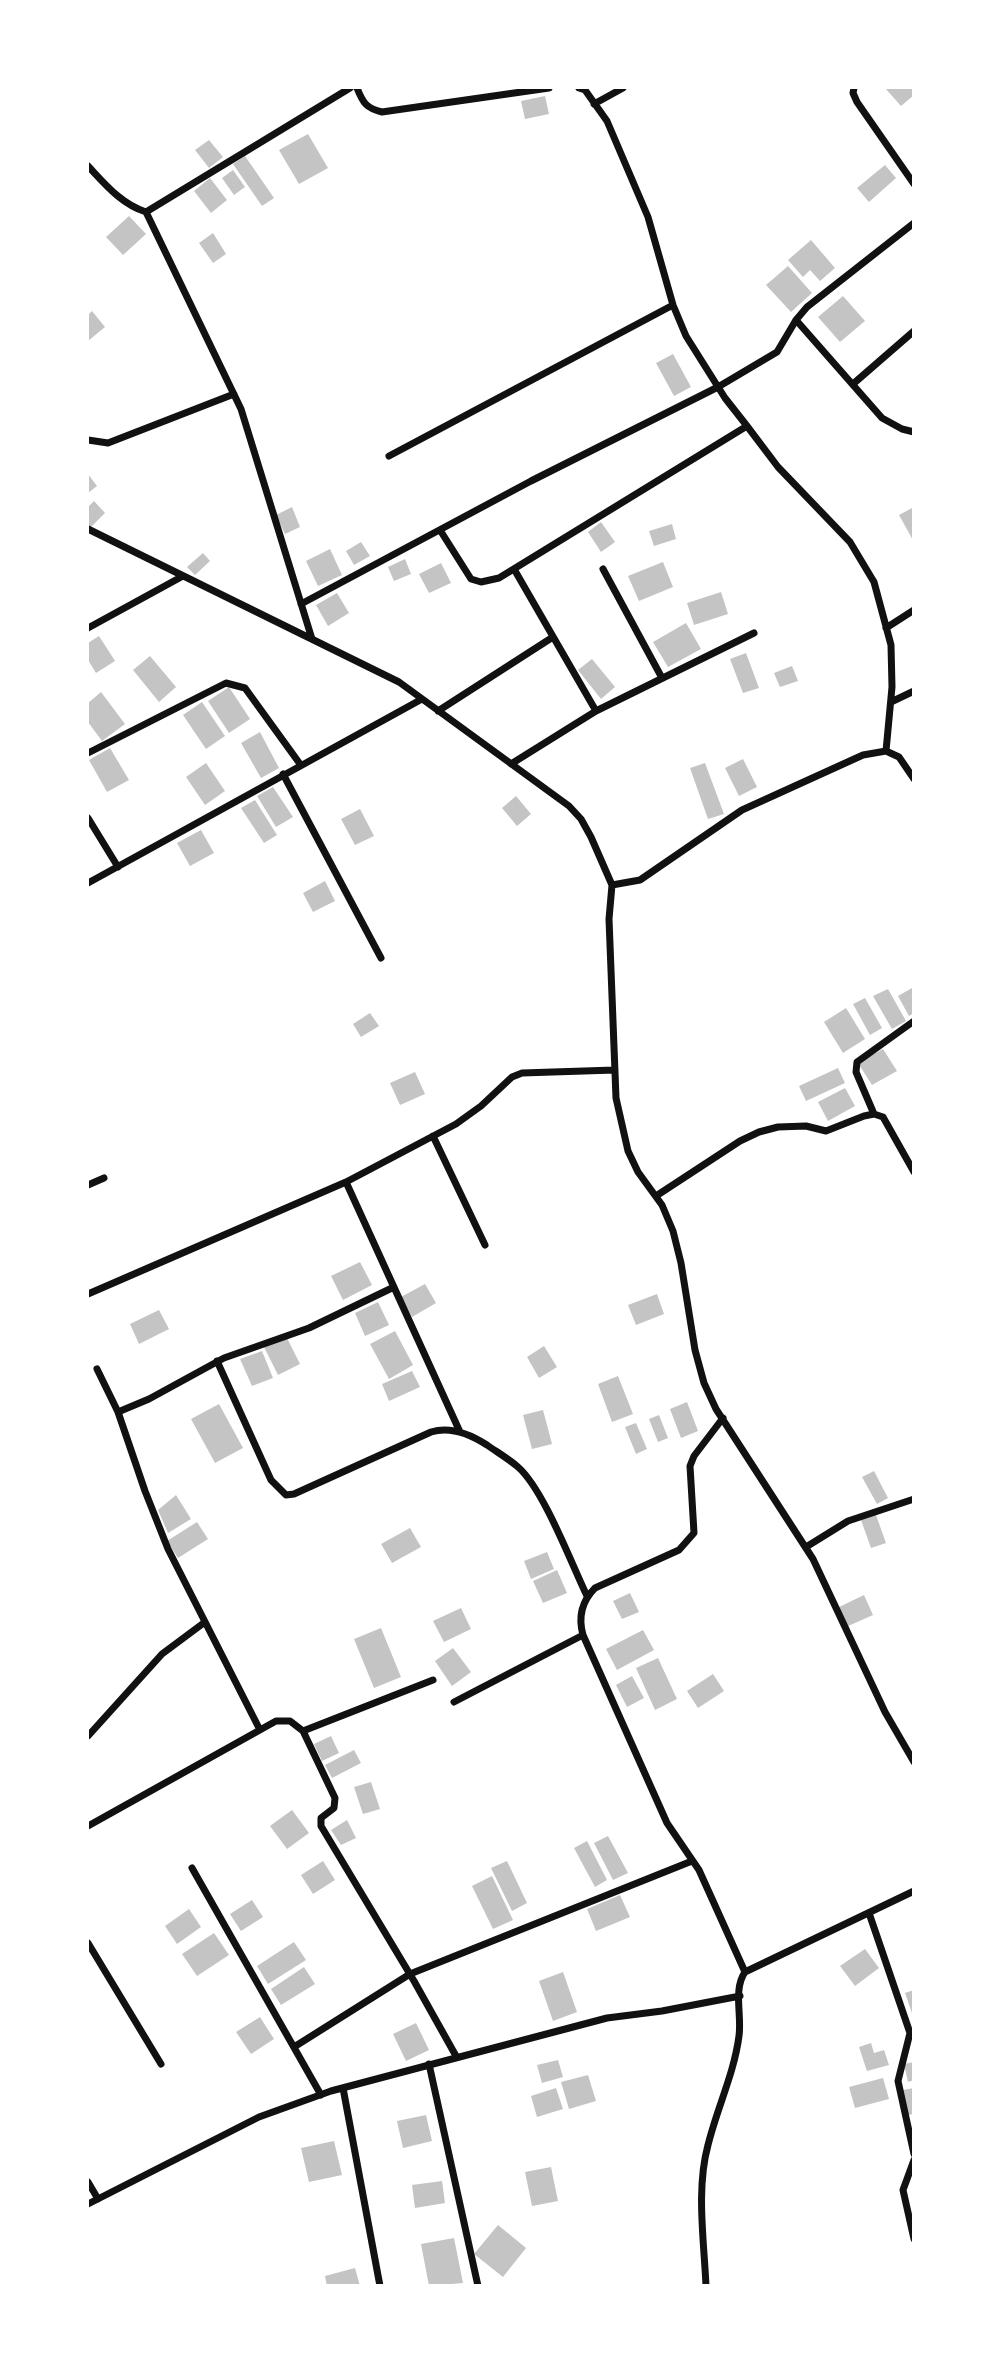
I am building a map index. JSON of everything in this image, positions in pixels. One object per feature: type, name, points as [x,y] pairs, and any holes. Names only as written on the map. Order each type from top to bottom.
[{"type":"street","points":[[88,166],[117,196],[135,209],[146,212],[350,88]]},
{"type":"street","points":[[357,88],[362,103],[382,112],[549,88]]},
{"type":"street","points":[[579,88],[584,90],[607,121],[648,217],[673,305],[686,336],[718,387],[778,467],[850,542],[874,582],[877,602],[891,645],[891,702],[887,751]]},
{"type":"street","points":[[594,104],[623,88]]},
{"type":"street","points":[[854,88],[857,102],[912,180]]},
{"type":"street","points":[[146,212],[241,409],[312,639]]},
{"type":"street","points":[[301,604],[531,481],[718,387],[777,352],[796,320],[826,291],[914,223]]},
{"type":"street","points":[[389,456],[673,305]]},
{"type":"street","points":[[796,320],[882,418],[914,432]]},
{"type":"street","points":[[853,384],[914,331]]},
{"type":"street","points":[[88,440],[108,443],[234,394]]},
{"type":"street","points":[[440,530],[471,579],[481,582],[499,578],[747,426]]},
{"type":"street","points":[[88,529],[399,682],[569,806],[581,819],[612,885],[609,919],[616,1098],[628,1151],[638,1172],[662,1205],[673,1231],[695,1350],[704,1382],[723,1418],[806,1547],[885,1712],[914,1762]]},
{"type":"street","points":[[514,569],[596,710]]},
{"type":"street","points":[[603,569],[662,678]]},
{"type":"street","points":[[88,628],[183,576]]},
{"type":"street","points":[[886,628],[914,610]]},
{"type":"street","points":[[511,764],[596,710],[754,633]]},
{"type":"street","points":[[438,710],[553,637]]},
{"type":"street","points":[[88,753],[226,683],[245,688],[300,764]]},
{"type":"street","points":[[891,702],[914,691]]},
{"type":"street","points":[[88,883],[422,699]]},
{"type":"street","points":[[612,885],[640,880],[742,810],[863,755],[887,751],[899,757],[914,779]]},
{"type":"street","points":[[283,774],[381,958]]},
{"type":"street","points":[[88,818],[118,867]]},
{"type":"street","points":[[874,1114],[856,1072],[857,1062],[914,1021]]},
{"type":"street","points":[[88,1294],[346,1182],[456,1124],[481,1107],[512,1076],[522,1073],[615,1070]]},
{"type":"street","points":[[656,1196],[740,1141],[759,1132],[778,1127],[806,1126],[826,1131],[874,1114],[883,1117],[914,1172]]},
{"type":"street","points":[[433,1136],[485,1245]]},
{"type":"street","points":[[88,1185],[104,1178]]},
{"type":"street","points":[[346,1182],[460,1432]]},
{"type":"street","points":[[118,1412],[149,1399],[217,1361],[309,1328],[394,1287]]},
{"type":"street","points":[[217,1361],[271,1480],[286,1496],[431,1433],[442,1429],[460,1432],[490,1447],[519,1467],[530,1480],[587,1597]]},
{"type":"street","points":[[97,1369],[118,1412],[168,1549],[260,1730]]},
{"type":"street","points":[[723,1418],[694,1456],[690,1466],[694,1533],[679,1550],[595,1588],[587,1597],[581,1611],[580,1623],[667,1823],[706,1884],[745,1972]]},
{"type":"street","points":[[806,1547],[848,1521],[914,1499]]},
{"type":"street","points":[[88,1736],[162,1654],[205,1622]]},
{"type":"street","points":[[454,1702],[583,1635]]},
{"type":"street","points":[[303,1731],[433,1680]]},
{"type":"street","points":[[88,1826],[276,1721],[290,1721],[303,1731],[335,1798],[334,1808],[321,1818],[321,1826],[456,2056]]},
{"type":"street","points":[[294,2047],[410,1974],[692,1861]]},
{"type":"street","points":[[192,1868],[321,2095]]},
{"type":"street","points":[[706,2286],[703,2176],[707,2146],[735,2062],[740,2032],[739,1980],[745,1972],[914,1891]]},
{"type":"street","points":[[869,1913],[910,2033],[898,2081],[914,2154]]},
{"type":"street","points":[[88,1943],[160,2064]]},
{"type":"street","points":[[88,2204],[259,2117],[321,2095],[456,2056],[607,2018],[740,1996]]},
{"type":"street","points":[[429,2064],[478,2286]]},
{"type":"street","points":[[343,2088],[380,2286]]},
{"type":"street","points":[[914,2160],[903,2190],[914,2239]]},
{"type":"street","points":[[88,2182],[98,2199]]},
{"type":"building","points":[[885,88],[912,88],[914,95],[901,106]]},
{"type":"building","points":[[545,96],[549,114],[525,119],[521,101]]},
{"type":"building","points":[[308,134],[328,168],[299,184],[279,150]]},
{"type":"building","points":[[209,140],[223,157],[209,168],[195,150]]},
{"type":"building","points":[[245,156],[274,198],[262,206],[233,164]]},
{"type":"building","points":[[885,165],[896,178],[869,202],[857,188]]},
{"type":"building","points":[[233,170],[245,187],[234,195],[222,178]]},
{"type":"building","points":[[210,178],[227,200],[211,213],[194,191]]},
{"type":"building","points":[[129,216],[146,234],[123,255],[106,237]]},
{"type":"building","points":[[213,233],[226,254],[213,263],[199,243]]},
{"type":"building","points":[[811,240],[835,268],[820,281],[810,270],[803,277],[788,260]]},
{"type":"building","points":[[788,266],[812,293],[791,312],[766,285]]},
{"type":"building","points":[[843,296],[865,321],[840,342],[818,317]]},
{"type":"building","points":[[92,311],[105,327],[88,341],[88,315]]},
{"type":"building","points":[[673,354],[691,387],[674,396],[656,363]]},
{"type":"building","points":[[88,474],[97,486],[88,493]]},
{"type":"building","points":[[94,501],[105,513],[89,529],[88,507]]},
{"type":"building","points":[[292,507],[300,527],[285,534],[276,515]]},
{"type":"building","points":[[914,507],[914,542],[899,515]]},
{"type":"building","points":[[601,522],[615,542],[601,552],[588,532]]},
{"type":"building","points":[[672,524],[676,539],[654,546],[649,531]]},
{"type":"building","points":[[361,542],[370,556],[354,565],[346,551]]},
{"type":"building","points":[[330,549],[342,575],[318,586],[306,561]]},
{"type":"building","points":[[203,553],[210,561],[195,575],[187,567]]},
{"type":"building","points":[[405,559],[411,574],[394,581],[388,567]]},
{"type":"building","points":[[663,562],[673,587],[639,601],[628,576]]},
{"type":"building","points":[[441,563],[451,583],[429,593],[419,574]]},
{"type":"building","points":[[721,592],[728,614],[694,625],[687,603]]},
{"type":"building","points":[[337,593],[349,613],[328,626],[316,605]]},
{"type":"building","points":[[686,623],[701,649],[668,667],[653,642]]},
{"type":"building","points":[[99,636],[115,661],[96,673],[88,660],[88,643]]},
{"type":"building","points":[[746,653],[759,688],[743,693],[730,659]]},
{"type":"building","points":[[150,656],[176,687],[159,702],[133,670]]},
{"type":"building","points":[[592,659],[615,687],[601,699],[578,670]]},
{"type":"building","points":[[792,666],[798,681],[780,687],[774,673]]},
{"type":"building","points":[[229,687],[250,719],[229,733],[208,701]]},
{"type":"building","points":[[101,692],[125,724],[102,741],[88,722],[88,703]]},
{"type":"building","points":[[202,702],[225,736],[206,749],[183,715]]},
{"type":"building","points":[[260,732],[279,768],[261,778],[241,743]]},
{"type":"building","points":[[110,748],[129,780],[107,792],[89,760]]},
{"type":"building","points":[[743,759],[757,787],[739,796],[725,768]]},
{"type":"building","points":[[206,763],[225,791],[205,805],[186,777]]},
{"type":"building","points":[[705,763],[724,814],[708,819],[690,768]]},
{"type":"building","points":[[273,787],[293,817],[276,827],[257,796]]},
{"type":"building","points":[[516,796],[531,814],[517,826],[502,808]]},
{"type":"building","points":[[255,800],[277,835],[264,843],[241,808]]},
{"type":"building","points":[[360,809],[374,836],[355,845],[341,819]]},
{"type":"building","points":[[201,830],[214,853],[190,866],[177,843]]},
{"type":"building","points":[[325,881],[335,901],[313,912],[303,893]]},
{"type":"building","points":[[912,988],[914,1013],[909,1016],[898,996]]},
{"type":"building","points":[[888,989],[906,1021],[892,1029],[873,996]]},
{"type":"building","points":[[865,998],[882,1028],[870,1035],[853,1004]]},
{"type":"building","points":[[846,1008],[865,1039],[843,1053],[824,1022]]},
{"type":"building","points":[[370,1013],[379,1026],[361,1037],[353,1024]]},
{"type":"building","points":[[883,1049],[897,1071],[872,1085],[858,1063]]},
{"type":"building","points":[[838,1068],[845,1083],[806,1101],[799,1086]]},
{"type":"building","points":[[415,1072],[425,1094],[400,1105],[390,1083]]},
{"type":"building","points":[[845,1088],[855,1106],[828,1121],[818,1102]]},
{"type":"building","points":[[360,1262],[372,1285],[343,1300],[331,1276]]},
{"type":"building","points":[[425,1284],[436,1303],[412,1317],[401,1297]]},
{"type":"building","points":[[657,1294],[664,1314],[636,1325],[628,1305]]},
{"type":"building","points":[[378,1302],[389,1325],[365,1336],[355,1313]]},
{"type":"building","points":[[159,1310],[169,1329],[139,1344],[130,1324]]},
{"type":"building","points":[[395,1331],[413,1365],[389,1379],[370,1344]]},
{"type":"building","points":[[287,1338],[300,1364],[278,1375],[264,1347]]},
{"type":"building","points":[[544,1346],[557,1367],[539,1378],[527,1357]]},
{"type":"building","points":[[262,1351],[273,1378],[252,1386],[240,1359]]},
{"type":"building","points":[[412,1371],[420,1387],[389,1401],[382,1384]]},
{"type":"building","points":[[618,1376],[633,1414],[612,1422],[598,1384]]},
{"type":"building","points":[[687,1402],[698,1431],[681,1438],[670,1409]]},
{"type":"building","points":[[219,1404],[243,1448],[215,1463],[191,1419]]},
{"type":"building","points":[[543,1410],[552,1444],[532,1449],[523,1415]]},
{"type":"building","points":[[659,1415],[668,1438],[658,1442],[649,1419]]},
{"type":"building","points":[[636,1423],[647,1449],[636,1454],[625,1427]]},
{"type":"building","points":[[874,1471],[888,1498],[877,1504],[862,1477]]},
{"type":"building","points":[[176,1495],[191,1519],[168,1533],[158,1510]]},
{"type":"building","points":[[876,1515],[886,1543],[871,1548],[861,1520]]},
{"type":"building","points":[[197,1522],[208,1539],[178,1558],[167,1541]]},
{"type":"building","points":[[410,1528],[421,1547],[392,1563],[381,1544]]},
{"type":"building","points":[[547,1552],[554,1569],[531,1579],[524,1561]]},
{"type":"building","points":[[557,1570],[567,1593],[543,1603],[533,1581]]},
{"type":"building","points":[[630,1593],[639,1612],[622,1619],[613,1601]]},
{"type":"building","points":[[864,1595],[873,1615],[846,1627],[837,1608]]},
{"type":"building","points":[[461,1608],[471,1629],[444,1642],[433,1621]]},
{"type":"building","points":[[381,1628],[401,1677],[374,1688],[354,1639]]},
{"type":"building","points":[[643,1630],[654,1650],[617,1670],[606,1649]]},
{"type":"building","points":[[453,1648],[471,1672],[452,1686],[435,1661]]},
{"type":"building","points":[[658,1658],[677,1699],[655,1710],[636,1668]]},
{"type":"building","points":[[713,1674],[724,1691],[698,1708],[687,1691]]},
{"type":"building","points":[[632,1676],[644,1698],[627,1707],[616,1685]]},
{"type":"building","points":[[331,1736],[339,1753],[322,1761],[314,1744]]},
{"type":"building","points":[[354,1750],[361,1763],[332,1778],[325,1765]]},
{"type":"building","points":[[371,1782],[380,1809],[363,1814],[354,1787]]},
{"type":"building","points":[[292,1810],[309,1833],[287,1849],[270,1826]]},
{"type":"building","points":[[347,1820],[356,1838],[341,1845],[331,1830]]},
{"type":"building","points":[[608,1836],[628,1873],[613,1880],[594,1843]]},
{"type":"building","points":[[587,1841],[607,1880],[595,1887],[574,1848]]},
{"type":"building","points":[[323,1861],[335,1880],[313,1894],[301,1875]]},
{"type":"building","points":[[507,1861],[527,1903],[512,1911],[491,1868]]},
{"type":"building","points":[[492,1876],[513,1920],[493,1929],[472,1886]]},
{"type":"building","points":[[620,1895],[630,1917],[596,1931],[587,1909]]},
{"type":"building","points":[[252,1900],[263,1917],[241,1931],[230,1914]]},
{"type":"building","points":[[189,1909],[201,1927],[177,1944],[165,1926]]},
{"type":"building","points":[[214,1933],[229,1955],[197,1976],[182,1954]]},
{"type":"building","points":[[294,1942],[306,1960],[268,1984],[257,1966]]},
{"type":"building","points":[[865,1949],[879,1968],[855,1986],[840,1966]]},
{"type":"building","points":[[304,1967],[315,1984],[281,2005],[271,1989]]},
{"type":"building","points":[[563,1972],[577,2012],[553,2021],[539,1981]]},
{"type":"building","points":[[914,1990],[914,2016],[913,2016],[905,1993]]},
{"type":"building","points":[[260,2017],[274,2039],[251,2054],[236,2032]]},
{"type":"building","points":[[416,2023],[429,2050],[406,2061],[393,2034]]},
{"type":"building","points":[[871,2043],[874,2053],[884,2050],[889,2065],[867,2071],[859,2047]]},
{"type":"building","points":[[558,2060],[563,2077],[542,2083],[537,2065]]},
{"type":"building","points":[[914,2062],[914,2080],[908,2082],[904,2064]]},
{"type":"building","points":[[588,2075],[596,2101],[569,2109],[561,2082]]},
{"type":"building","points":[[883,2078],[889,2099],[855,2108],[849,2087]]},
{"type":"building","points":[[556,2088],[563,2109],[537,2117],[531,2096]]},
{"type":"building","points":[[914,2088],[914,2114],[908,2115],[903,2090]]},
{"type":"building","points":[[426,2115],[432,2141],[403,2148],[397,2121]]},
{"type":"building","points":[[334,2141],[342,2175],[309,2182],[301,2148]]},
{"type":"building","points":[[551,2167],[558,2201],[532,2206],[525,2172]]},
{"type":"building","points":[[442,2181],[445,2203],[415,2208],[412,2185]]},
{"type":"building","points":[[498,2225],[526,2248],[503,2277],[474,2254]]},
{"type":"building","points":[[454,2238],[463,2283],[429,2286],[421,2244]]},
{"type":"building","points":[[355,2268],[360,2286],[327,2286],[325,2276]]}]
